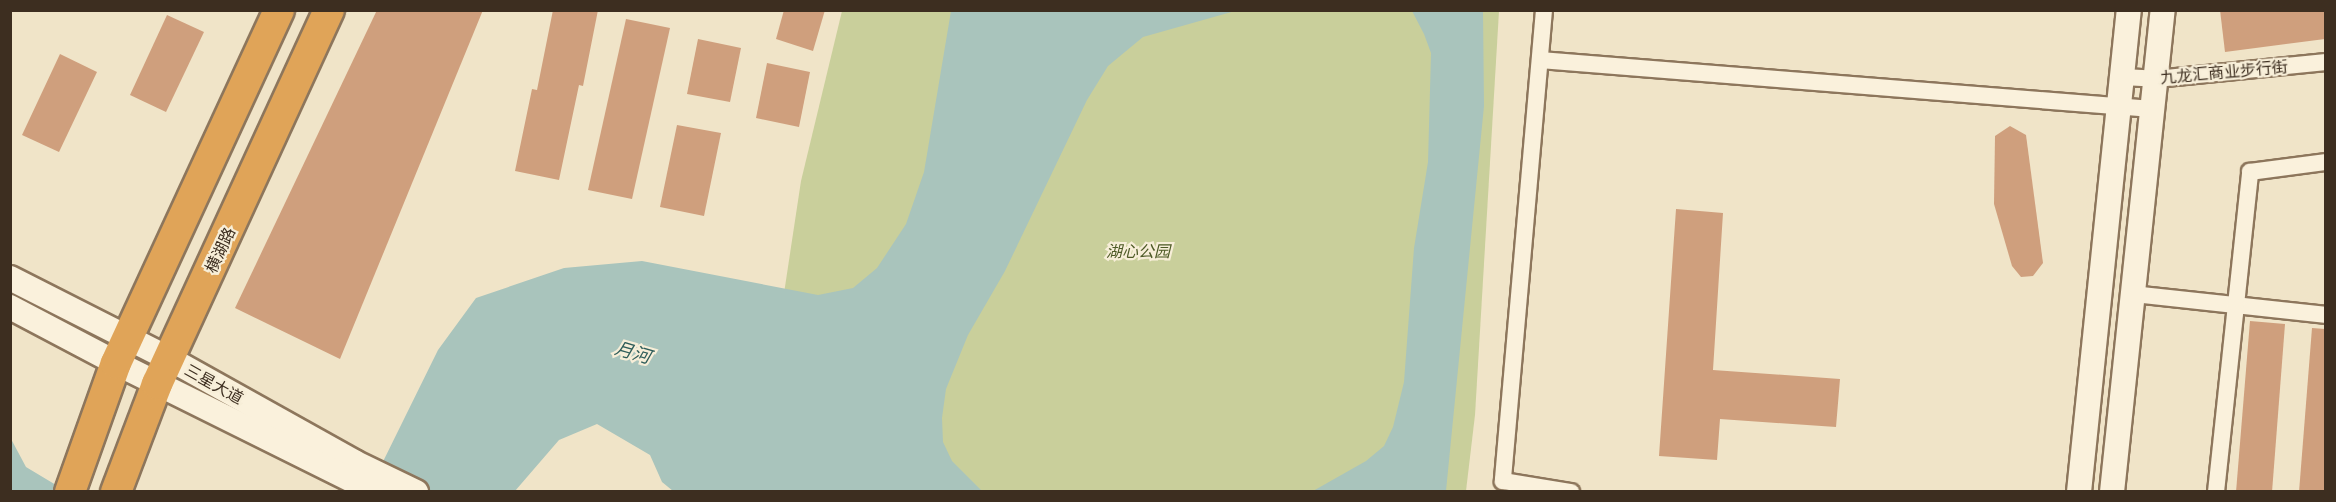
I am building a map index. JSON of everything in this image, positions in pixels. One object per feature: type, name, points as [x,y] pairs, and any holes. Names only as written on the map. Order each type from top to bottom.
[{"type":"highway","points":[[71,488],[122,351],[279,10]]},
{"type":"highway","name":"横湖路","points":[[116,492],[164,371],[329,10]]},
{"type":"street","points":[[1544,10],[1503,481],[1570,492]]},
{"type":"street","points":[[2079,492],[2129,10]]},
{"type":"street","points":[[2112,492],[2163,10]]},
{"type":"street","points":[[1540,60],[2152,109]]},
{"type":"street","name":"九龙汇商业步行街","points":[[2122,77],[2156,79],[2325,62]]},
{"type":"street","points":[[2216,492],[2250,172],[2325,162]]},
{"type":"street","name":"三星大道","points":[[10,278],[122,351]]},
{"type":"street","points":[[2133,294],[2325,315]]},
{"type":"street","name":"三星大道","points":[[10,307],[122,351],[164,371],[350,469],[416,492]]},
{"type":"street","name":"三星大道","points":[[350,469],[376,492]]},
{"type":"green space","name":"湖心公园","points":[[842,11],[1499,11],[1475,415],[1466,491],[841,491],[778,333],[801,181]]},
{"type":"water","name":"月河","points":[[951,11],[1235,11],[1143,37],[1108,66],[1087,100],[1005,271],[968,335],[946,389],[942,418],[943,442],[952,461],[982,491],[673,491],[662,482],[650,455],[597,424],[559,440],[515,491],[368,492],[438,350],[476,298],[564,268],[642,261],[818,295],[853,288],[877,268],[906,224],[924,172]]},
{"type":"water","points":[[1412,11],[1483,11],[1484,106],[1446,491],[1313,491],[1366,461],[1384,446],[1393,427],[1404,382],[1414,248],[1428,162],[1431,53]]},
{"type":"water","points":[[10,437],[26,467],[66,491],[11,491]]},
{"type":"building","points":[[377,10],[483,10],[340,359],[235,308]]},
{"type":"building","points":[[553,10],[598,10],[583,86],[579,85],[559,180],[515,171],[532,89],[537,90]]},
{"type":"building","points":[[784,10],[825,10],[813,51],[776,39]]},
{"type":"building","points":[[2220,10],[2325,10],[2325,39],[2225,52]]},
{"type":"building","points":[[167,15],[204,32],[166,112],[130,95]]},
{"type":"building","points":[[626,19],[670,28],[632,199],[588,190]]},
{"type":"building","points":[[698,39],[741,48],[730,102],[687,94]]},
{"type":"building","points":[[60,54],[97,72],[59,152],[22,135]]},
{"type":"building","points":[[767,63],[810,72],[799,127],[756,118]]},
{"type":"building","points":[[677,125],[721,133],[704,216],[660,207]]},
{"type":"building","points":[[2010,126],[2026,135],[2043,263],[2033,276],[2021,277],[2012,266],[1994,204],[1995,136]]},
{"type":"building","points":[[1676,209],[1723,213],[1713,370],[1840,379],[1836,427],[1720,419],[1717,460],[1659,456]]},
{"type":"building","points":[[2250,321],[2285,324],[2272,492],[2236,492]]},
{"type":"building","points":[[2312,328],[2325,329],[2325,492],[2299,492]]}]
